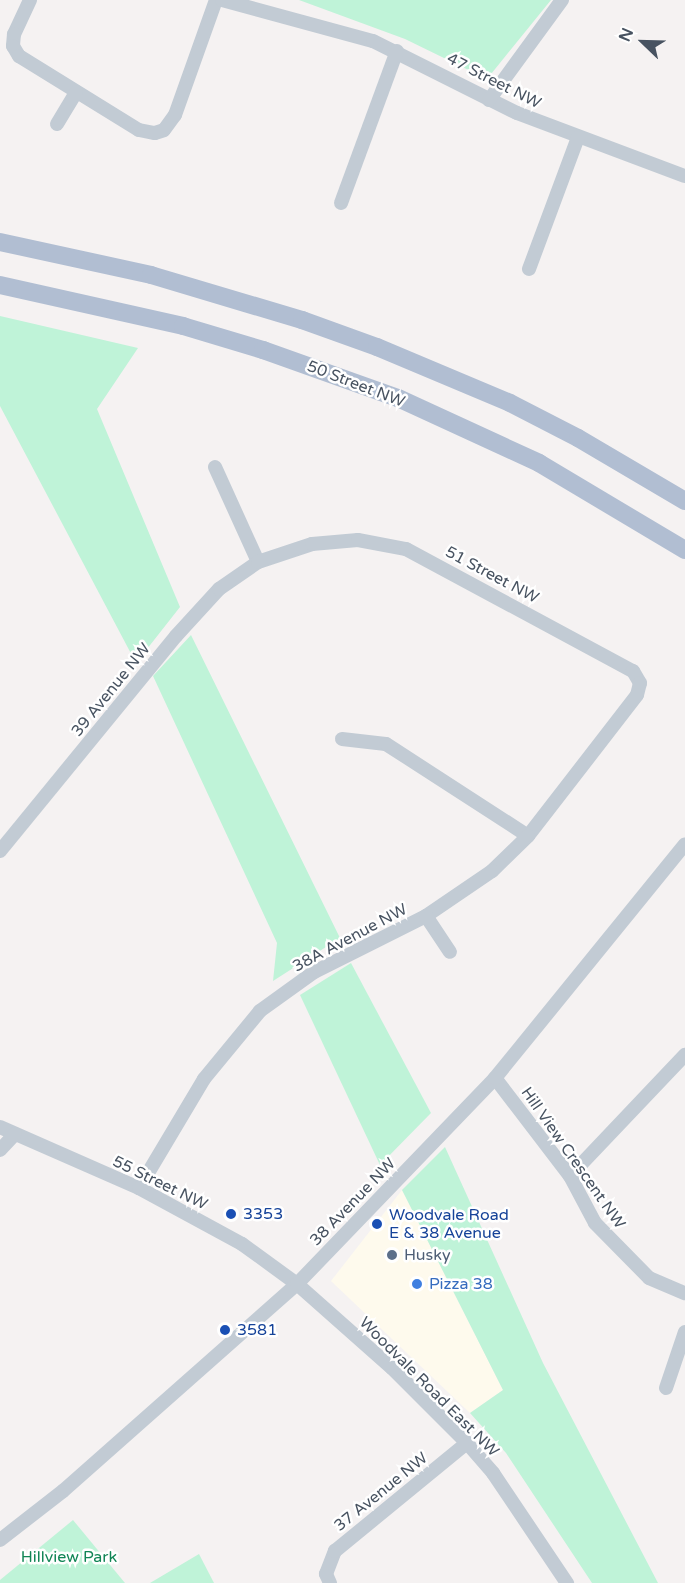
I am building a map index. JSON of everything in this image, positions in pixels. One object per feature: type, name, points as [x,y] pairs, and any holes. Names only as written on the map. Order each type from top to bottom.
[{"type":"main road","points":[[0,242],[163,279],[302,320],[377,347],[510,403],[598,449],[685,501]]},
{"type":"main road","name":"50 Street NW","points":[[0,285],[183,326],[263,350],[398,399],[539,463],[667,537],[685,550]]},
{"type":"main road","points":[[667,537],[685,540]]},
{"type":"street","points":[[30,0],[15,29],[14,46],[25,61],[139,130],[160,132],[175,115],[216,0]]},
{"type":"street","name":"47 Street NW","points":[[222,0],[347,32],[397,51],[489,100],[578,137],[685,176]]},
{"type":"street","points":[[489,100],[562,0]]},
{"type":"street","points":[[341,203],[397,51]]},
{"type":"street","points":[[57,124],[76,92]]},
{"type":"street","points":[[529,269],[578,137]]},
{"type":"street","points":[[215,467],[258,562]]},
{"type":"street","name":"51 Street NW","points":[[312,544],[358,540],[406,549],[633,670],[640,683]]},
{"type":"street","name":"39 Avenue NW","points":[[0,850],[176,636],[219,589],[258,562],[312,544]]},
{"type":"street","name":"38A Avenue NW","points":[[139,1188],[204,1079],[260,1011],[314,972],[426,916],[492,871],[528,836],[637,695],[640,683]]},
{"type":"street","points":[[342,739],[386,744],[528,836]]},
{"type":"street","name":"38 Avenue NW","points":[[0,1540],[63,1491],[297,1284],[495,1078],[685,844]]},
{"type":"street","name":"38A Avenue NW","points":[[426,916],[450,952]]},
{"type":"street","points":[[570,1176],[685,1055]]},
{"type":"street","name":"Hill View Crescent NW","points":[[495,1078],[570,1176],[595,1223],[649,1278],[685,1293]]},
{"type":"street","name":"55 Street NW","points":[[0,1127],[139,1188],[242,1244],[297,1284]]},
{"type":"street","points":[[0,1150],[15,1134]]},
{"type":"street","name":"Woodvale Road East NW","points":[[297,1284],[392,1368],[467,1443],[494,1473],[567,1583]]},
{"type":"street","points":[[666,1388],[685,1332]]},
{"type":"street","name":"37 Avenue NW","points":[[328,1579],[335,1551],[467,1443]]},
{"type":"shaded area","points":[[402,1190],[503,1390],[470,1413],[331,1281]]},
{"type":"green space","points":[[299,0],[551,0],[487,79],[405,39]]},
{"type":"green space","points":[[0,316],[138,348],[97,409],[180,607],[136,663],[0,406]]},
{"type":"green space","points":[[191,635],[340,938],[273,981],[277,943],[153,676]]},
{"type":"green space","points":[[351,963],[431,1113],[380,1165],[300,995]]},
{"type":"green space","points":[[445,1147],[543,1363],[658,1583],[592,1583],[506,1453],[470,1413],[503,1390],[402,1190]]},
{"type":"green space","name":"Hillview Park","points":[[73,1520],[125,1583],[0,1583],[0,1580]]},
{"type":"green space","name":"Hillview Park","points":[[199,1554],[214,1583],[150,1583]]},
{"type":"place","name":"3353","points":[[231,1214]]},
{"type":"place","name":"Woodvale Road E & 38 Avenue","points":[[377,1224]]},
{"type":"place","name":"Husky","points":[[392,1255]]},
{"type":"place","name":"Pizza 38","points":[[417,1284]]},
{"type":"place","name":"3581","points":[[225,1330]]}]
